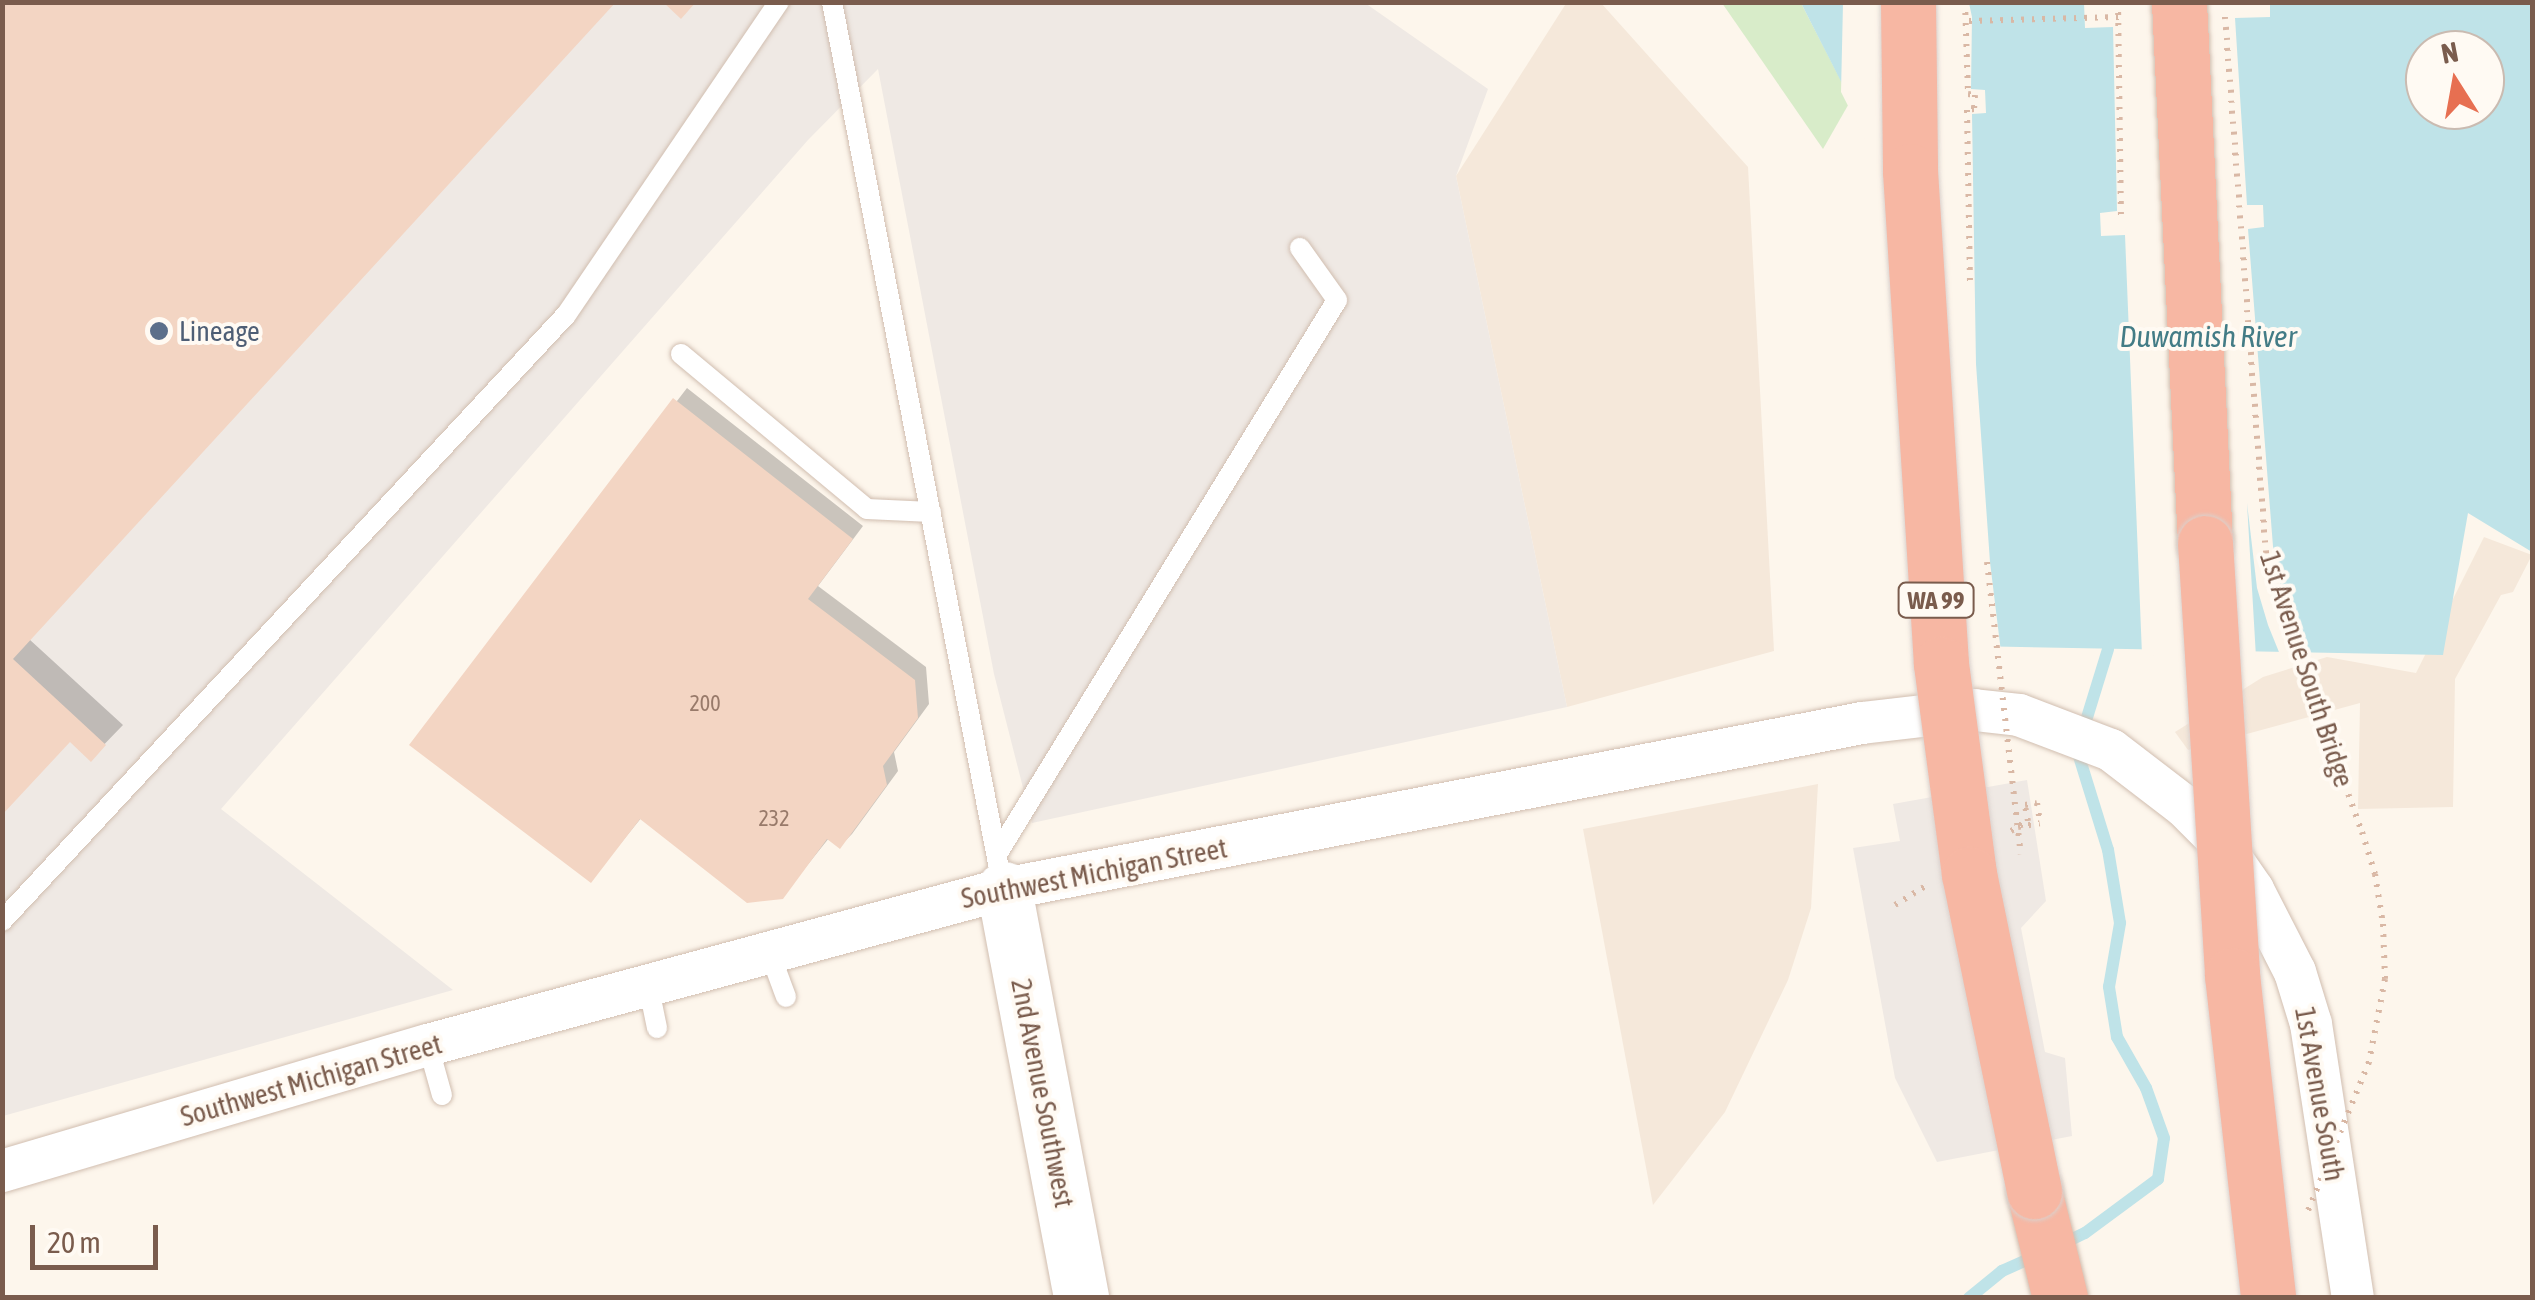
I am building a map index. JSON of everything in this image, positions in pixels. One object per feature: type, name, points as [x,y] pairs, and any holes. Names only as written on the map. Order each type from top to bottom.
[{"type":"highway","name":"WA 99","points":[[1908,2],[1910,171],[1941,664],[1969,874],[2006,1066],[2060,1298]]},
{"type":"highway","points":[[2202,10],[2228,916],[2268,1298]]},
{"type":"street","name":"Southwest Michigan Street","points":[[2,1172],[428,1045],[768,952],[1001,870],[1922,714],[1974,710],[2019,715],[2064,729],[2112,750],[2184,806]]},
{"type":"street","name":"1st Avenue South","points":[[2184,806],[2219,841],[2253,890],[2295,972],[2311,1024],[2353,1298]]},
{"type":"street","name":"2nd Avenue Southwest","points":[[1001,870],[1082,1298]]},
{"type":"lane","points":[[2,920],[566,315],[779,2]]},
{"type":"lane","points":[[832,2],[1001,870]]},
{"type":"lane","points":[[1001,870],[1337,300],[1300,248]]},
{"type":"lane","points":[[681,354],[867,509],[931,512]]},
{"type":"lane","points":[[768,952],[786,996]]},
{"type":"lane","points":[[648,984],[658,1028]]},
{"type":"lane","points":[[428,1045],[442,1094]]},
{"type":"path","points":[[1965,2],[1969,21],[1965,29],[1968,94],[1975,95],[1974,109],[1967,110],[1970,295]]},
{"type":"path","points":[[2118,2],[2121,220]]},
{"type":"path","name":"1st Avenue South Bridge","points":[[2202,10],[2267,567],[2371,860],[2383,924],[2385,979],[2370,1062],[2303,1225]]},
{"type":"path","points":[[1969,21],[2119,17]]},
{"type":"path","points":[[1985,544],[2021,854]]},
{"type":"path","points":[[2018,827],[2040,823],[2037,802],[2026,805],[2028,821]]},
{"type":"shaded area","points":[[1567,2],[1601,3],[1748,167],[1774,651],[1567,707],[1456,176]]},
{"type":"shaded area","points":[[3,3],[1365,3],[1488,89],[1456,176],[1567,707],[1032,823],[994,674],[878,69],[808,140],[221,809],[453,990],[3,1116]]},
{"type":"shaded area","points":[[2484,537],[2532,555],[2513,592],[2501,595],[2455,679],[2453,807],[2358,809],[2360,703],[2188,750],[2175,732],[2263,677],[2327,657],[2416,673]]},
{"type":"shaded area","points":[[2027,780],[2046,901],[2021,928],[2045,1052],[2065,1058],[2072,1136],[1937,1162],[1895,1078],[1853,848],[1900,841],[1893,804]]},
{"type":"shaded area","points":[[1818,784],[1811,908],[1788,980],[1725,1112],[1653,1205],[1583,829]]},
{"type":"green space","points":[[1722,3],[1801,3],[1851,100],[1823,149]]},
{"type":"water","name":"Duwamish River","points":[[1801,3],[2532,3],[2532,552],[2468,513],[2443,655],[1918,645],[1880,158]]},
{"type":"pier","points":[[1843,3],[1969,3],[1971,89],[1985,90],[1986,113],[1972,114],[1976,364],[1990,562],[2001,652],[1918,650],[1913,646],[1875,159],[1841,92]]},
{"type":"pier","points":[[2084,3],[2270,3],[2270,17],[2235,18],[2247,205],[2263,205],[2264,227],[2248,229],[2274,559],[2289,618],[2307,658],[2281,657],[2268,625],[2257,588],[2247,503],[2256,657],[2142,655],[2125,235],[2101,236],[2100,213],[2117,211],[2113,27],[2085,28]]},
{"type":"building","name":"Lineage","points":[[2,2],[616,2],[13,659],[106,745],[91,762],[70,742],[2,815]]},
{"type":"building","points":[[663,2],[696,2],[681,19]]},
{"type":"building","points":[[673,398],[853,539],[808,599],[915,680],[918,718],[883,766],[887,785],[840,849],[827,839],[783,899],[747,903],[640,819],[591,883],[409,745]]},
{"type":"waterway","points":[[2062,1244],[2085,1233],[2158,1179],[2164,1138],[2146,1088],[2117,1037],[2109,987],[2120,923],[2108,850],[2077,750],[2108,649]]},
{"type":"waterway","points":[[1969,1298],[2002,1271],[2034,1257]]},
{"type":"place","name":"Lineage","points":[[159,331]]}]
